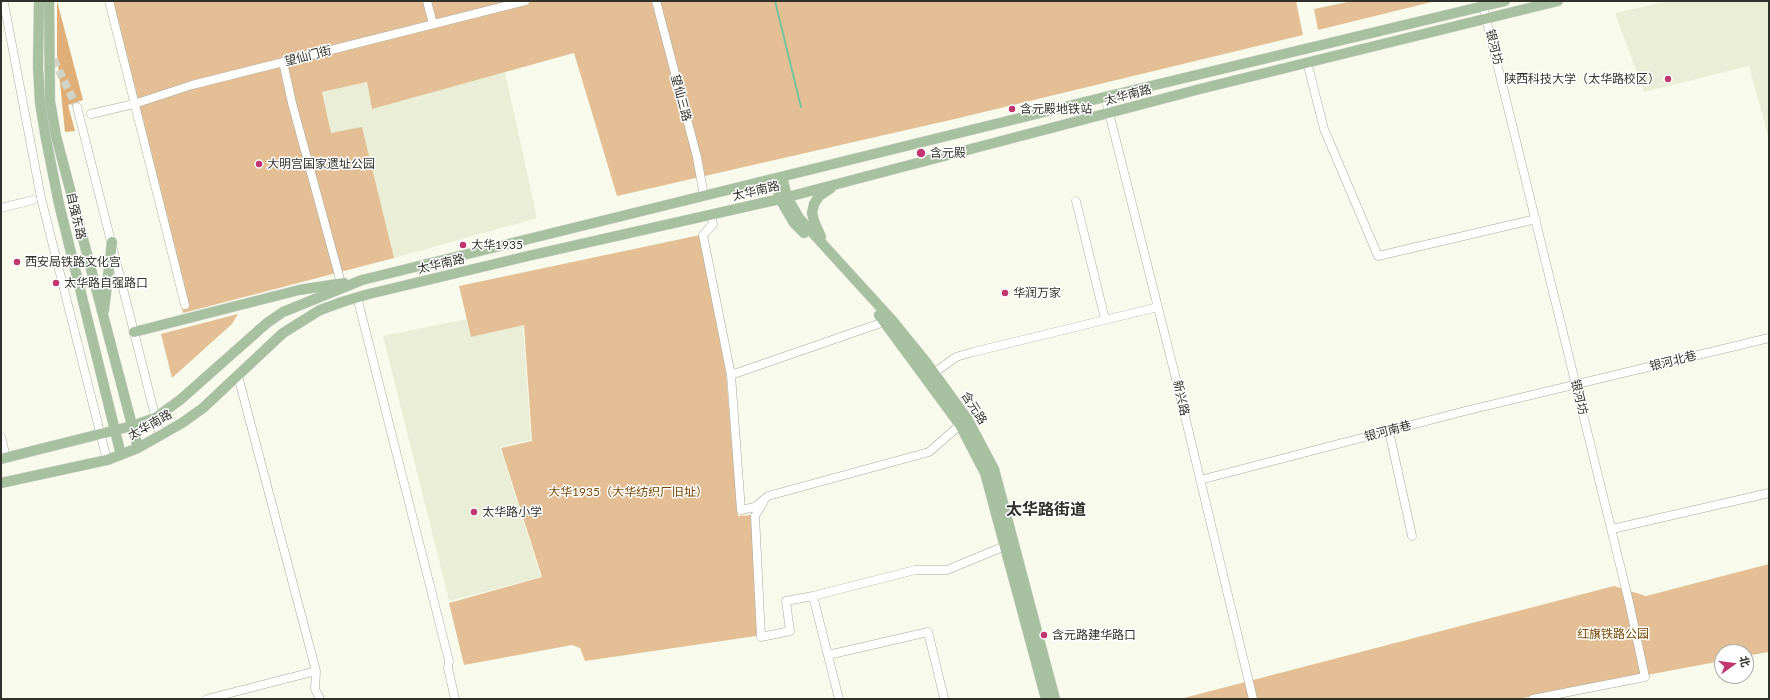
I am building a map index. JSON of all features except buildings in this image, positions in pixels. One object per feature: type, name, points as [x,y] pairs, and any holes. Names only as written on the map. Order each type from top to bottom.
[{"type":"main road","name":"自强东路","points":[[39,1],[40,103],[46,139],[59,204],[121,455]]},
{"type":"main road","name":"自强东路","points":[[49,1],[50,101],[56,136],[138,448]]},
{"type":"main road","name":"太华南路","points":[[3,458],[115,431],[155,418],[180,400],[267,323],[283,312],[362,280],[1105,97],[1505,1]]},
{"type":"main road","name":"太华南路","points":[[1,483],[107,460],[138,448],[182,423],[203,408],[269,346],[298,322],[320,310],[357,297],[783,198],[1109,114],[1200,88],[1558,1]]},
{"type":"main road","name":"含元路","points":[[779,178],[783,198],[794,223],[874,308],[960,425],[985,473],[1050,699]]},
{"type":"main road","points":[[832,254],[817,230],[812,213],[814,204],[819,196],[839,183]]},
{"type":"main road","name":"含元路","points":[[783,198],[799,218],[891,319],[934,373],[968,420],[994,469],[1050,699]]},
{"type":"main road","points":[[103,316],[112,242]]},
{"type":"main road","points":[[134,332],[299,290],[362,280]]},
{"type":"street","points":[[109,1],[185,305]]},
{"type":"street","points":[[427,1],[433,24]]},
{"type":"street","name":"望仙门街","points":[[91,114],[134,104],[192,85],[525,1]]},
{"type":"street","name":"望仙三路","points":[[656,1],[697,157],[704,196]]},
{"type":"street","points":[[4,3],[41,198],[107,460]]},
{"type":"street","name":"银河坊","points":[[1483,6],[1612,529],[1645,677],[1533,699]]},
{"type":"street","points":[[283,62],[292,103],[341,284]]},
{"type":"street","points":[[1307,62],[1324,129],[1378,256],[1536,219]]},
{"type":"street","name":"新兴路","points":[[1105,97],[1158,307],[1253,699]]},
{"type":"street","points":[[77,107],[160,435]]},
{"type":"street","points":[[1,208],[33,200]]},
{"type":"street","points":[[1076,201],[1105,319]]},
{"type":"street","points":[[711,214],[713,224],[703,235],[731,374],[740,510],[755,507],[768,496],[929,452],[960,425]]},
{"type":"street","points":[[357,297],[449,661],[448,668],[455,699]]},
{"type":"street","points":[[934,373],[956,357],[1158,307]]},
{"type":"street","points":[[731,374],[884,322]]},
{"type":"street","name":"银河北巷","points":[[1576,385],[1769,338]]},
{"type":"street","points":[[238,376],[316,671],[315,689],[320,699]]},
{"type":"street","name":"银河南巷","points":[[1200,480],[1389,431],[1576,385]]},
{"type":"street","points":[[1389,431],[1412,536]]},
{"type":"street","points":[[1,437],[3,458]]},
{"type":"street","points":[[1612,529],[1769,493]]},
{"type":"street","points":[[768,496],[755,516],[760,637],[790,631],[786,601],[813,596],[915,570],[947,570],[1005,546]]},
{"type":"street","points":[[813,596],[839,699]]},
{"type":"street","points":[[828,655],[928,632],[944,698]]},
{"type":"street","points":[[207,699],[316,671]]},
{"type":"shaded area","points":[[57,1],[83,100],[68,105],[75,131],[65,132],[57,54]]},
{"type":"shaded area","name":"陕西科技大学（太华路校区）","points":[[1668,1],[1769,1],[1769,139],[1749,66],[1644,92],[1615,13]]},
{"type":"shaded area","points":[[505,72],[537,218],[394,258],[362,128],[331,133],[322,92],[367,82],[372,109]]},
{"type":"shaded area","name":"太华路小学","points":[[467,319],[471,337],[523,325],[531,440],[500,447],[541,577],[449,601],[383,336]]},
{"type":"green space","name":"大明宫国家遗址公园","points":[[106,1],[1296,1],[1303,35],[959,118],[617,196],[574,53],[372,109],[367,82],[322,92],[331,133],[362,127],[394,258],[183,313]]},
{"type":"green space","points":[[1352,1],[1436,1],[1318,30],[1314,9]]},
{"type":"green space","name":"大华1935（大华纺织厂旧址）","points":[[700,235],[726,373],[738,516],[753,515],[759,627],[756,636],[585,661],[580,648],[572,645],[464,665],[449,603],[542,577],[501,448],[532,441],[524,325],[471,337],[459,286]]},
{"type":"green space","points":[[238,314],[232,324],[172,378],[161,334]]},
{"type":"green space","name":"红旗铁路公园","points":[[1769,564],[1769,652],[1754,655],[1754,644],[1714,644],[1714,662],[1518,699],[1180,699],[1614,586],[1646,596]]},
{"type":"waterway","points":[[775,1],[801,107]]},
{"type":"tunnel","points":[[41,26],[44,40],[77,107]]},
{"type":"place","name":"陕西科技大学（太华路校区）","points":[[1668,79]]},
{"type":"place","name":"含元殿地铁站","points":[[1012,109]]},
{"type":"place","name":"含元殿","points":[[921,153]]},
{"type":"place","name":"大明宫国家遗址公园","points":[[259,164]]},
{"type":"place","name":"大华1935","points":[[463,245]]},
{"type":"place","name":"西安局铁路文化宫","points":[[17,262]]},
{"type":"place","name":"太华路自强路口","points":[[56,283]]},
{"type":"place","name":"华润万家","points":[[1005,293]]},
{"type":"place","name":"太华路小学","points":[[474,512]]},
{"type":"place","name":"含元路建华路口","points":[[1044,635]]},
{"type":"district","name":"太华路街道","points":[[1046,510]]}]
